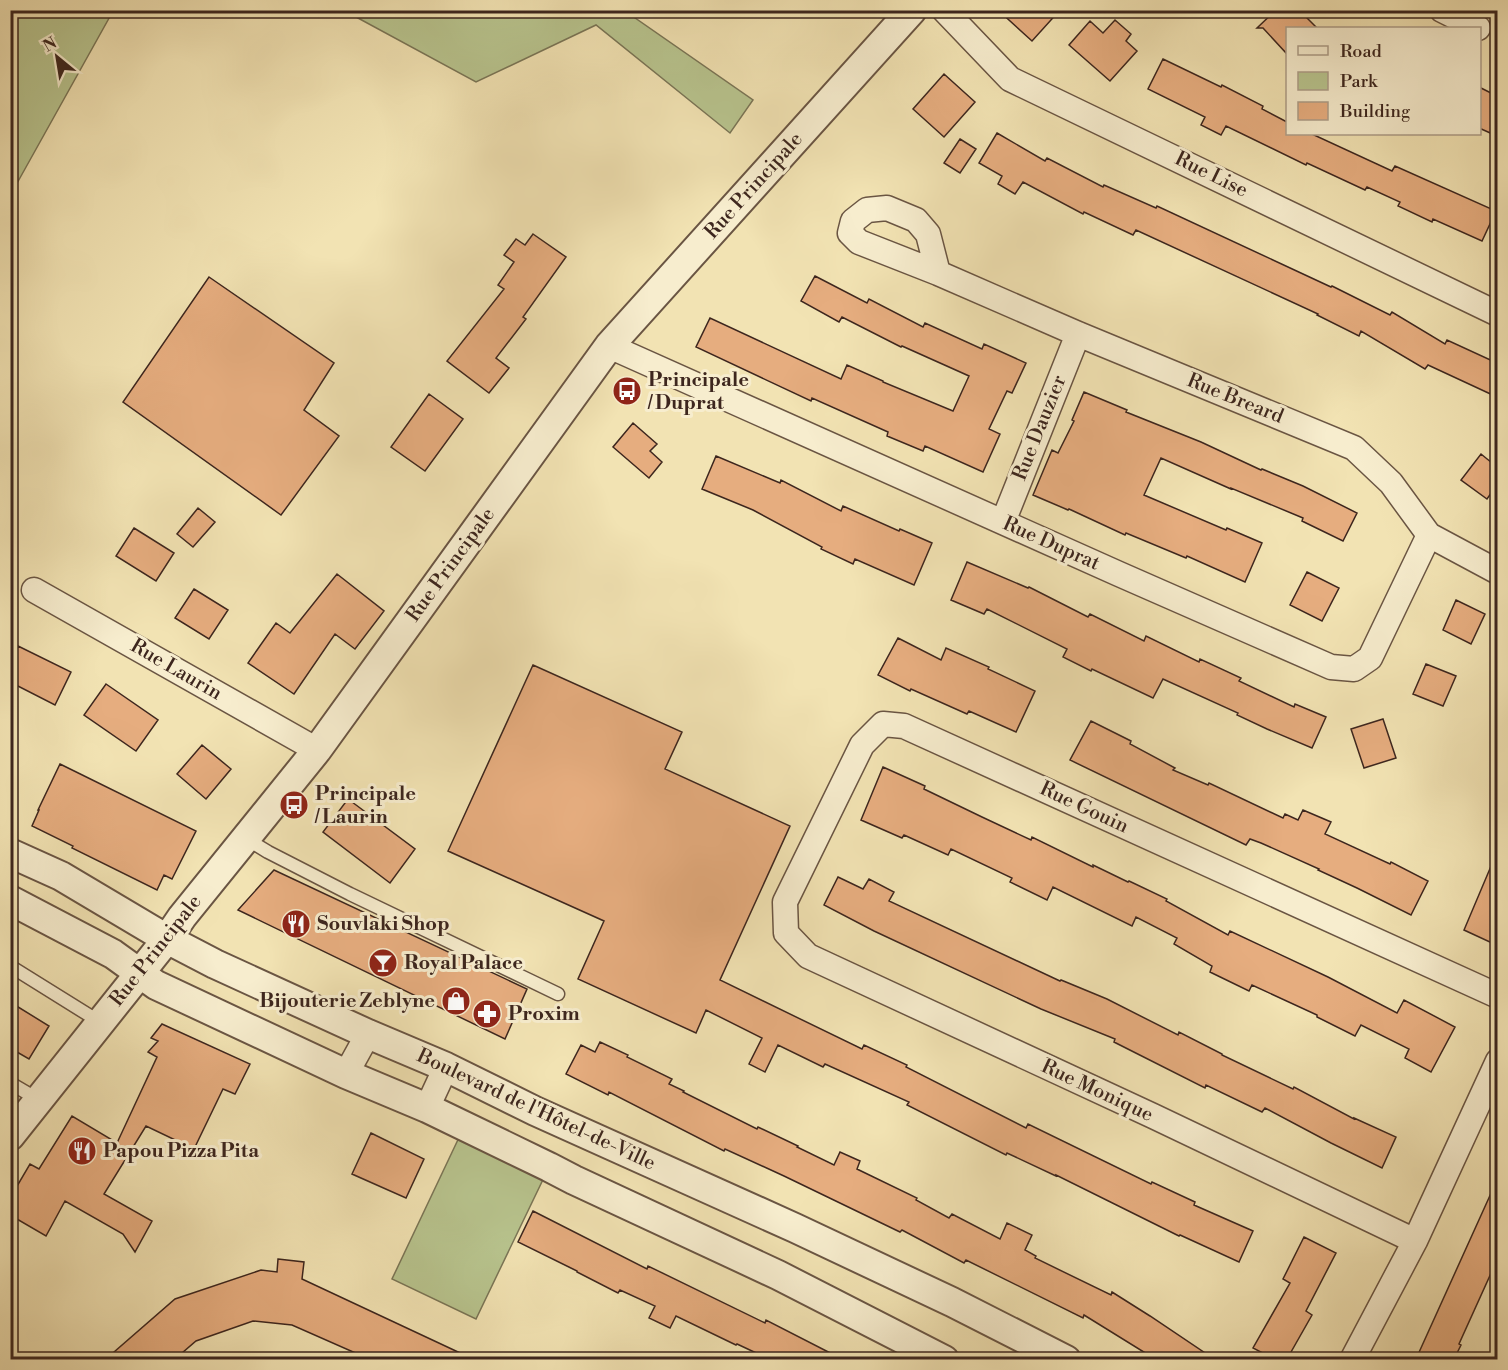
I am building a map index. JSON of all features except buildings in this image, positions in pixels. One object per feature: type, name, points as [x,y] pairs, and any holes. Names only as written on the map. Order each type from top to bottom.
[{"type":"street","name":"Rue Principale","points":[[10,1136],[316,750],[609,346],[912,10]]},
{"type":"street","name":"Rue Lise","points":[[944,10],[1010,79],[1497,314]]},
{"type":"street","points":[[1442,10],[1475,27]]},
{"type":"street","points":[[1481,30],[1497,38]]},
{"type":"street","name":"Rue Breard","points":[[938,273],[1078,334],[1354,448],[1391,483],[1429,535],[1497,572]]},
{"type":"street","name":"Rue Dauzier","points":[[1003,522],[1078,334]]},
{"type":"street","name":"Rue Duprat","points":[[609,346],[1331,667],[1354,669],[1370,658],[1429,535]]},
{"type":"street","name":"Rue Laurin","points":[[34,590],[316,750]]},
{"type":"street","name":"Rue Gouin","points":[[786,933],[785,902],[862,745],[883,724],[904,726],[1497,996]]},
{"type":"street","name":"Boulevard de l'Hôtel-de-Ville","points":[[10,853],[68,880],[167,939],[215,964],[368,1034],[446,1066],[535,1111],[858,1258],[1066,1359]]},
{"type":"street","points":[[11,902],[112,954],[156,985],[346,1074],[427,1108],[574,1180],[778,1275],[944,1359]]},
{"type":"street","name":"Rue Monique","points":[[786,933],[808,956],[1142,1111],[1414,1241]]},
{"type":"street","points":[[346,1074],[368,1034]]},
{"type":"street","points":[[1352,1359],[1414,1241],[1497,1060]]},
{"type":"street","points":[[427,1108],[446,1066]]},
{"type":"lane","points":[[245,838],[350,894],[558,994]]},
{"type":"lane","points":[[10,966],[100,1022]]},
{"type":"lane","points":[[10,1083],[39,1100]]},
{"type":"green space","points":[[10,11],[113,11],[11,194]]},
{"type":"green space","points":[[345,11],[625,11],[753,100],[730,133],[596,25],[476,82]]},
{"type":"green space","points":[[464,1127],[549,1167],[476,1319],[392,1279]]},
{"type":"place","name":"Principale / Duprat","points":[[627,391]]},
{"type":"place","name":"Principale / Laurin","points":[[294,805]]},
{"type":"place","name":"Souvlaki Shop","points":[[296,924]]},
{"type":"place","name":"Royal Palace","points":[[383,963]]},
{"type":"place","name":"Bijouterie Zeblyne","points":[[456,1001]]},
{"type":"place","name":"Proxim","points":[[487,1014]]},
{"type":"place","name":"Papou Pizza Pita","points":[[82,1151]]}]
